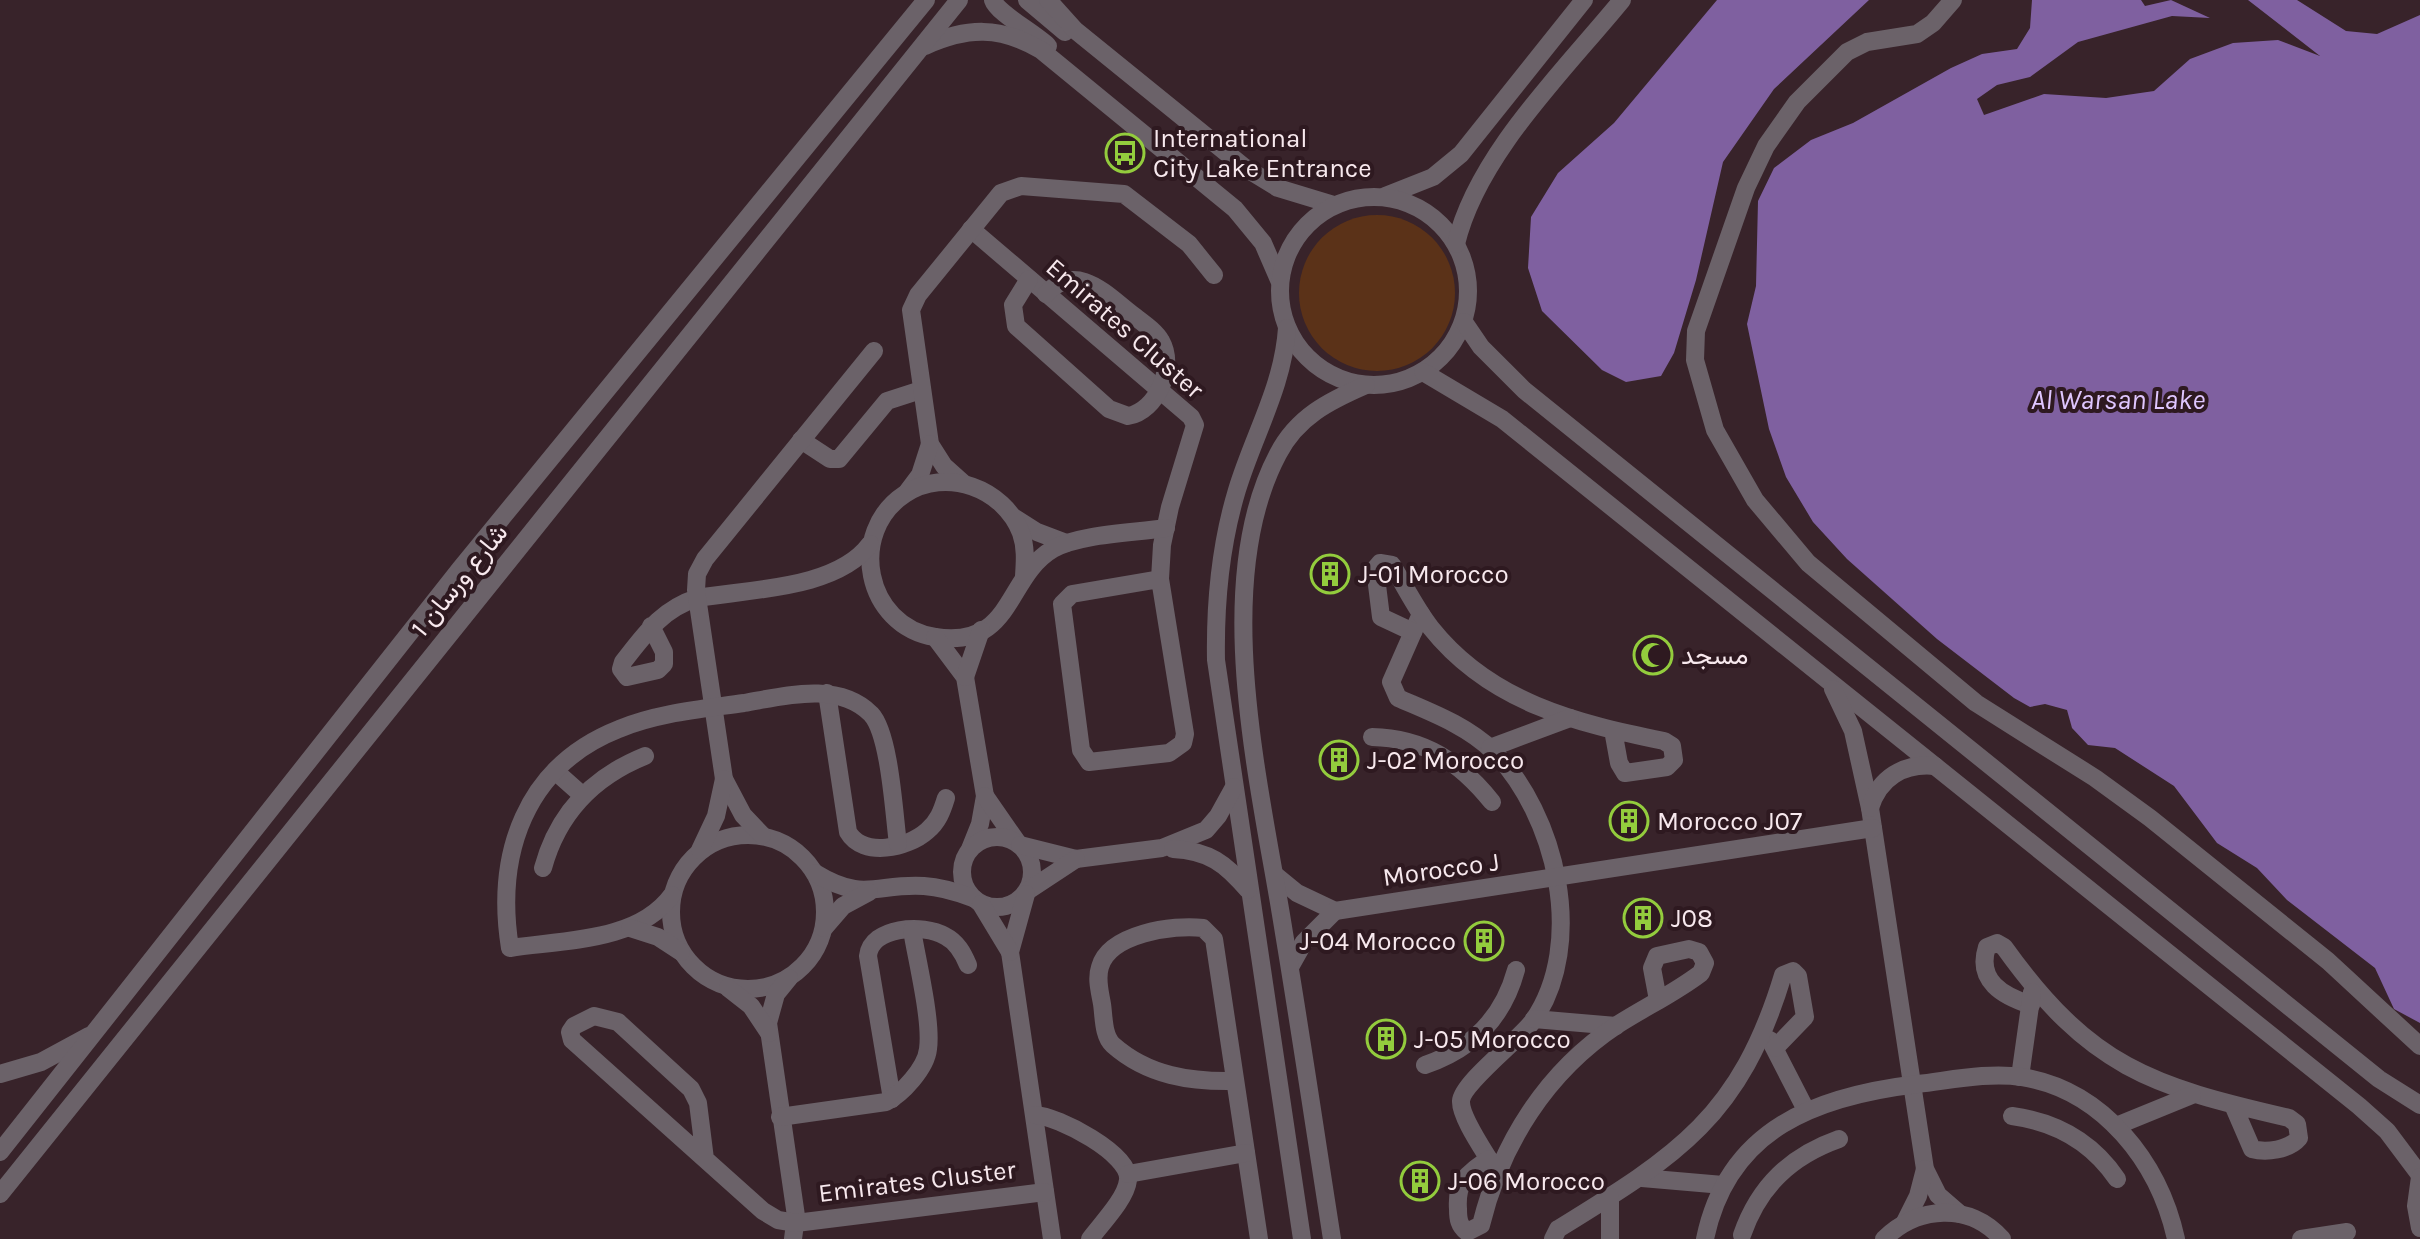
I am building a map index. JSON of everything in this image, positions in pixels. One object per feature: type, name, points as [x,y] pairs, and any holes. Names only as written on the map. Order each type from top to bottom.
[{"type":"street","name":"شارع ورسان 1","points":[[0,1152],[460,569],[926,0]]},
{"type":"street","name":"شارع ورسان 1","points":[[0,1194],[959,0]]},
{"type":"street","points":[[993,0],[999,10],[1038,36],[1062,67]]},
{"type":"street","points":[[1027,0],[1061,30],[1112,59]]},
{"type":"street","points":[[1048,0],[1075,30],[1253,173],[1296,195],[1334,205]]},
{"type":"street","points":[[1383,197],[1425,181],[1461,154],[1584,0]]},
{"type":"street","points":[[1456,244],[1467,206],[1484,172],[1622,0]]},
{"type":"street","points":[[1953,0],[1933,23],[1917,34],[1867,42],[1847,52],[1797,102],[1766,146],[1746,188],[1696,331],[1695,360],[1715,430],[1755,500],[1808,563],[1976,703],[2095,778],[2150,818],[2328,961],[2420,1046]]},
{"type":"street","points":[[921,48],[962,32],[991,31],[1030,43],[1235,209],[1263,243],[1280,283],[1287,328],[1280,379],[1234,502],[1218,592],[1217,671],[1302,1239]]},
{"type":"street","points":[[963,483],[944,466],[930,444],[911,310],[918,295],[1001,193],[1014,186],[1115,191],[1132,198],[1179,235],[1214,275]]},
{"type":"street","points":[[1280,283],[1289,248],[1301,231],[1334,205],[1358,198],[1383,197],[1408,203],[1430,215],[1456,244],[1468,282],[1464,322],[1443,356],[1423,372],[1401,382],[1366,385],[1338,378],[1313,363],[1287,328]]},
{"type":"street","name":"Emirates Cluster","points":[[971,229],[1191,417],[1196,429],[1166,528]]},
{"type":"street","points":[[1029,279],[1013,305],[1016,326],[1109,409],[1121,415],[1134,415],[1145,408],[1159,391],[1166,362],[1158,336],[1090,282],[1068,279],[1046,294]]},
{"type":"street","points":[[1464,322],[1481,347],[1524,390],[2367,1069],[2420,1105]]},
{"type":"street","points":[[824,928],[825,900],[815,873],[793,848],[762,835],[743,815],[724,779],[697,598],[697,574],[705,559],[874,351]]},
{"type":"street","points":[[1423,372],[1502,419],[2374,1118],[2399,1145],[2420,1176],[2416,1206],[2420,1228]]},
{"type":"street","points":[[1332,1239],[1247,683],[1243,619],[1248,559],[1261,500],[1285,441],[1322,405],[1366,385]]},
{"type":"street","points":[[801,440],[830,459],[839,459],[887,401],[921,390]]},
{"type":"street","points":[[651,626],[677,606],[697,598],[829,576],[853,563],[870,544],[883,515],[907,493],[920,475],[930,444]]},
{"type":"street","points":[[907,493],[934,483],[963,483],[982,490],[1037,532],[1066,543]]},
{"type":"street","points":[[1011,515],[1021,534],[1024,576]]},
{"type":"street","points":[[829,576],[851,580],[878,597],[898,620],[935,637],[951,638],[981,630],[1009,608],[1024,576],[1038,559],[1066,543],[1166,528],[1160,579],[1185,734],[1183,743],[1169,753],[1089,762],[1081,750],[1062,604],[1072,594],[1160,579]]},
{"type":"street","points":[[870,544],[870,571],[878,597]]},
{"type":"street","points":[[1413,632],[1381,617],[1377,565],[1385,562],[1392,565],[1421,614],[1456,655],[1485,679],[1534,706],[1613,730]]},
{"type":"street","points":[[1421,614],[1391,682],[1392,691],[1398,698],[1455,724],[1490,748],[1516,779],[1537,815],[1560,915],[1558,951],[1549,986],[1534,1019],[1507,1051],[1467,1087],[1461,1098],[1462,1111],[1493,1165],[1538,1100],[1574,1060],[1616,1026],[1658,1000]]},
{"type":"street","points":[[965,677],[981,630]]},
{"type":"street","points":[[935,637],[965,677],[985,796],[980,824],[966,855],[962,880],[977,901]]},
{"type":"street","points":[[1829,681],[1853,731],[1870,808],[1925,1169],[1938,1195],[1960,1214]]},
{"type":"street","points":[[827,693],[848,832],[855,841],[866,847],[898,844],[924,833],[934,824],[946,798]]},
{"type":"street","points":[[724,779],[716,816],[700,850],[678,878],[672,895],[658,911],[630,928],[510,948],[505,891],[511,849],[528,807],[555,771],[584,747],[616,730],[714,707],[827,693],[865,709],[878,725],[898,844]]},
{"type":"street","points":[[1490,748],[1570,718]]},
{"type":"street","points":[[1440,752],[1455,724]]},
{"type":"street","points":[[1372,737],[1398,738],[1440,752],[1473,780],[1492,802]]},
{"type":"street","points":[[543,868],[559,827],[582,795],[611,772],[645,756]]},
{"type":"street","points":[[1870,808],[1878,788],[1894,773],[1913,766],[1935,766]]},
{"type":"street","points":[[555,771],[582,795]]},
{"type":"street","points":[[921,885],[992,837],[1076,859],[1162,848],[1206,830],[1218,816],[1234,787]]},
{"type":"street","points":[[985,796],[1019,844],[1033,871],[1027,892]]},
{"type":"street","name":"Morocco J","points":[[1335,911],[1873,828]]},
{"type":"street","points":[[700,850],[729,836],[762,835]]},
{"type":"street","points":[[1162,848],[1212,855],[1228,866],[1249,891]]},
{"type":"street","points":[[815,873],[841,886],[869,892],[921,885],[977,901],[1010,906],[1076,859]]},
{"type":"street","points":[[1275,875],[1297,893],[1335,911],[1304,942],[1290,967]]},
{"type":"street","name":"Emirates Cluster","points":[[869,892],[843,906],[824,928],[811,957],[789,978],[772,1003],[769,1033],[795,1231],[1045,1192]]},
{"type":"street","name":"Emirates Cluster","points":[[1010,952],[1027,892]]},
{"type":"street","points":[[672,895],[674,934],[682,953]]},
{"type":"street","name":"Emirates Cluster","points":[[977,901],[1010,952],[1052,1239]]},
{"type":"street","name":"Emirates Cluster","points":[[630,928],[658,937],[682,953],[709,978],[726,986],[751,1006],[769,1033]]},
{"type":"street","points":[[1235,1081],[1183,1080],[1160,1072],[1114,1045],[1106,1035],[1098,978],[1100,965],[1111,948],[1151,934],[1183,929],[1203,928],[1211,935],[1235,1081],[1259,1239]]},
{"type":"street","points":[[780,1117],[880,1104],[892,1099],[922,1064],[929,1047],[912,930]]},
{"type":"street","points":[[892,1099],[868,951],[881,936],[912,930],[936,932],[947,937],[964,954],[968,965]]},
{"type":"street","points":[[1425,1065],[1451,1055],[1483,1031],[1500,1009],[1516,970]]},
{"type":"street","points":[[1553,1239],[1558,1229],[1642,1178],[1709,1119],[1738,1081],[1765,1031],[1783,975],[1793,971],[1798,976],[1805,1017],[1775,1048]]},
{"type":"street","points":[[726,986],[758,989],[789,978]]},
{"type":"street","points":[[2020,1077],[2032,996],[2107,1055],[2148,1078],[2192,1095],[2233,1105]]},
{"type":"street","points":[[705,1159],[698,1103],[691,1089],[618,1022],[594,1016],[571,1029],[572,1040],[763,1211],[795,1231]]},
{"type":"street","points":[[1534,1019],[1616,1026]]},
{"type":"street","points":[[0,1074],[41,1062],[99,1030]]},
{"type":"street","points":[[1483,1031],[1507,1051]]},
{"type":"street","points":[[1765,1031],[1806,1110]]},
{"type":"street","points":[[1705,1239],[1723,1185],[1753,1147],[1806,1110],[1857,1093],[1977,1077],[2020,1077],[2079,1097],[2116,1126],[2158,1185],[2176,1239]]},
{"type":"street","points":[[2116,1126],[2192,1095]]},
{"type":"street","points":[[2066,1132],[2079,1097]]},
{"type":"street","points":[[1035,1115],[1054,1117],[1072,1125],[1120,1160],[1128,1174],[1126,1188],[1090,1239]]},
{"type":"street","points":[[2012,1116],[2046,1123],[2066,1132],[2101,1157],[2117,1179]]},
{"type":"street","points":[[1742,1235],[1759,1198],[1780,1172],[1815,1147],[1839,1139]]},
{"type":"street","points":[[1753,1147],[1780,1172]]},
{"type":"street","points":[[1128,1174],[1246,1153]]},
{"type":"street","points":[[1905,1222],[1918,1196],[1925,1169]]},
{"type":"street","points":[[1642,1178],[1723,1185]]},
{"type":"street","points":[[1610,1197],[1610,1239]]},
{"type":"street","points":[[1884,1239],[1905,1222],[1926,1214],[1960,1214],[1981,1221],[2002,1239]]},
{"type":"street","points":[[2301,1239],[2347,1232]]},
{"type":"shaded area","points":[[1377,215],[1407,221],[1432,238],[1449,263],[1455,293],[1449,323],[1432,348],[1407,365],[1377,371],[1347,365],[1322,348],[1305,323],[1299,293],[1305,263],[1322,238],[1347,221]]},
{"type":"water","points":[[1717,0],[1869,0],[1774,89],[1723,162],[1696,280],[1674,353],[1661,376],[1626,382],[1602,370],[1542,311],[1528,268],[1531,217],[1558,173],[1614,123]]},
{"type":"water","name":"Al Warsan Lake","points":[[2032,0],[2141,0],[2145,6],[2171,0],[2210,18],[2172,16],[2078,42],[2030,77],[1997,85],[1977,99],[1984,115],[2044,94],[2106,98],[2154,91],[2190,59],[2233,43],[2278,40],[2320,56],[2248,0],[2297,0],[2346,31],[2377,34],[2420,15],[2420,1023],[2394,1009],[2375,968],[2287,900],[2257,868],[2217,843],[2174,786],[2115,748],[2088,745],[2072,728],[2067,710],[2045,704],[2030,707],[1937,639],[1847,559],[1813,522],[1786,477],[1769,429],[1747,324],[1756,286],[1758,201],[1774,168],[1811,140],[1853,123],[1951,68],[1982,54],[2017,49],[2030,28]]},
{"type":"place","name":"International City Lake Entrance","points":[[1125,153]]},
{"type":"place","name":"J-01 Morocco","points":[[1330,574]]},
{"type":"place","name":"مسجد","points":[[1653,655]]},
{"type":"place","name":"J-02 Morocco","points":[[1339,760]]},
{"type":"place","name":"Morocco J07","points":[[1629,821]]},
{"type":"place","name":"J08","points":[[1643,918]]},
{"type":"place","name":"J-04 Morocco","points":[[1484,941]]},
{"type":"place","name":"J-05 Morocco","points":[[1386,1039]]},
{"type":"place","name":"J-06 Morocco","points":[[1420,1181]]}]
